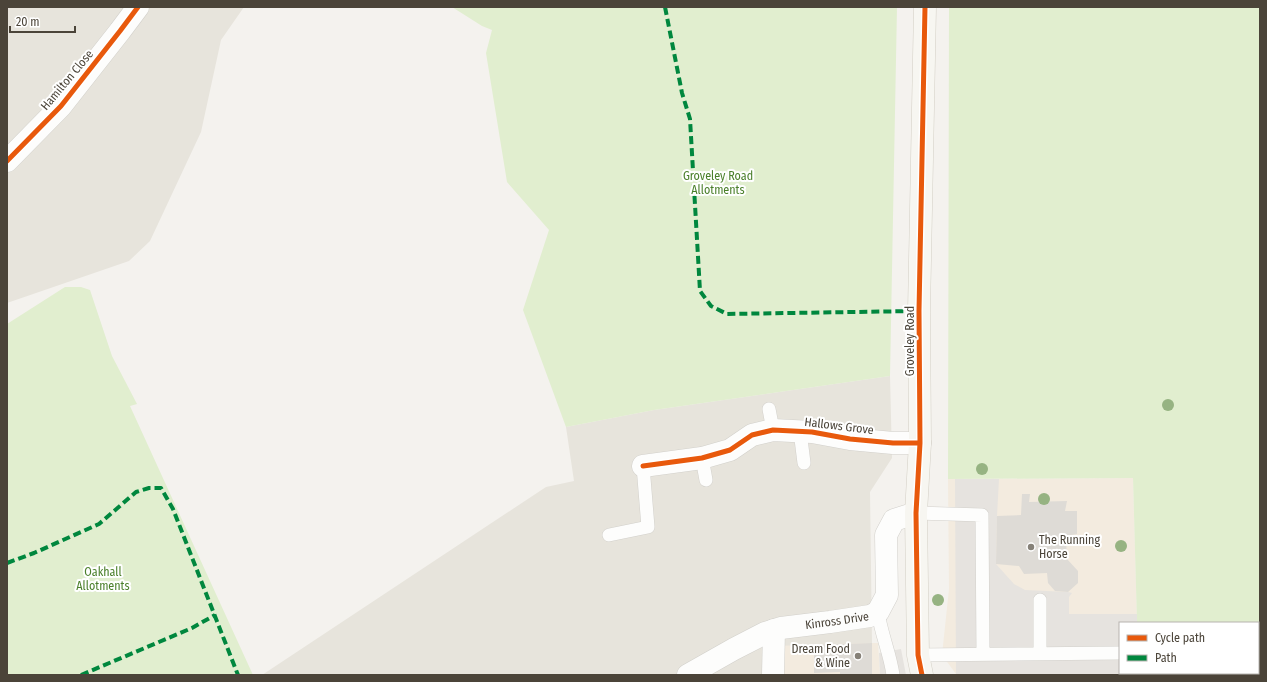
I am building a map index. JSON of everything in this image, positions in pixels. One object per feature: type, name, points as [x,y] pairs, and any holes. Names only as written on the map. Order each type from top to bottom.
[{"type":"street","name":"Hamilton Close","points":[[7,161],[61,106],[138,7]]},
{"type":"street","name":"Groveley Road","points":[[920,665],[916,513],[920,443],[920,303],[925,7]]},
{"type":"street","name":"Hallows Grove","points":[[643,466],[704,469],[752,435],[774,430],[812,432],[850,439],[894,443],[920,443]]},
{"type":"street","name":"Kinross Drive","points":[[688,675],[734,649],[774,630],[870,616],[878,612],[886,595],[886,535],[894,520],[916,513]]},
{"type":"street","points":[[773,675],[774,630]]},
{"type":"lane","points":[[769,409],[774,430]]},
{"type":"lane","points":[[800,431],[804,463]]},
{"type":"lane","points":[[609,535],[648,527],[643,466]]},
{"type":"lane","points":[[916,513],[982,515],[983,654]]},
{"type":"lane","points":[[1040,600],[1040,654]]},
{"type":"lane","points":[[878,612],[880,628],[892,663],[893,675]]},
{"type":"lane","points":[[920,665],[983,654],[1119,653]]},
{"type":"shaded area","points":[[7,7],[244,7],[221,40],[201,132],[150,241],[129,261],[7,303]]},
{"type":"shaded area","points":[[890,376],[892,458],[870,492],[872,643],[773,675],[262,675],[546,487],[574,481],[566,427],[654,410]]},
{"type":"shaded area","points":[[1133,478],[1137,622],[1119,622],[1119,674],[1139,675],[956,674],[942,655],[949,589],[948,479]]},
{"type":"shaded area","points":[[955,479],[999,479],[996,564],[1014,584],[1025,590],[1072,593],[1069,597],[1069,614],[1137,614],[1137,622],[1119,622],[1119,674],[1139,675],[956,674]]},
{"type":"shaded area","points":[[878,643],[880,675],[773,675],[774,646]]},
{"type":"shaded area","points":[[901,649],[906,675],[880,675],[879,653]]},
{"type":"green space","name":"Groveley Road Allotments","points":[[452,7],[897,7],[890,376],[654,410],[566,427],[523,310],[549,230],[507,182],[486,53],[492,30],[482,26]]},
{"type":"green space","points":[[949,7],[1260,7],[1260,675],[1139,675],[1259,674],[1259,622],[1137,622],[1133,478],[948,479]]},
{"type":"green space","name":"Oakhall Allotments","points":[[65,287],[81,287],[90,290],[112,356],[137,404],[130,406],[253,675],[7,675],[7,324]]},
{"type":"building","name":"The Running Horse","points":[[1022,494],[1030,494],[1029,502],[1067,501],[1065,511],[1077,511],[1077,534],[1066,536],[1067,559],[1078,571],[1078,583],[1068,592],[1055,591],[1048,583],[1047,573],[1024,574],[1019,566],[996,564],[997,516],[1021,515]]},
{"type":"building","points":[[872,643],[872,675],[840,675],[840,672],[814,673],[814,645]]},
{"type":"marked path","points":[[665,7],[682,93],[690,119],[700,291],[711,306],[727,314],[919,311]]},
{"type":"marked path","points":[[7,563],[34,553],[99,524],[136,492],[149,488],[161,488],[173,509],[238,675]]},
{"type":"marked path","points":[[81,675],[192,628],[215,615]]},
{"type":"cycle path","points":[[7,161],[61,106],[138,7]]},
{"type":"cycle path","points":[[922,675],[918,655],[916,513],[920,443],[919,311],[925,7]]},
{"type":"cycle path","points":[[643,466],[702,458],[730,450],[752,435],[773,430],[812,432],[850,439],[893,443],[920,443]]},
{"type":"place","name":"The Running Horse","points":[[1031,547]]},
{"type":"place","name":"Dream Food & Wine","points":[[858,656]]}]
